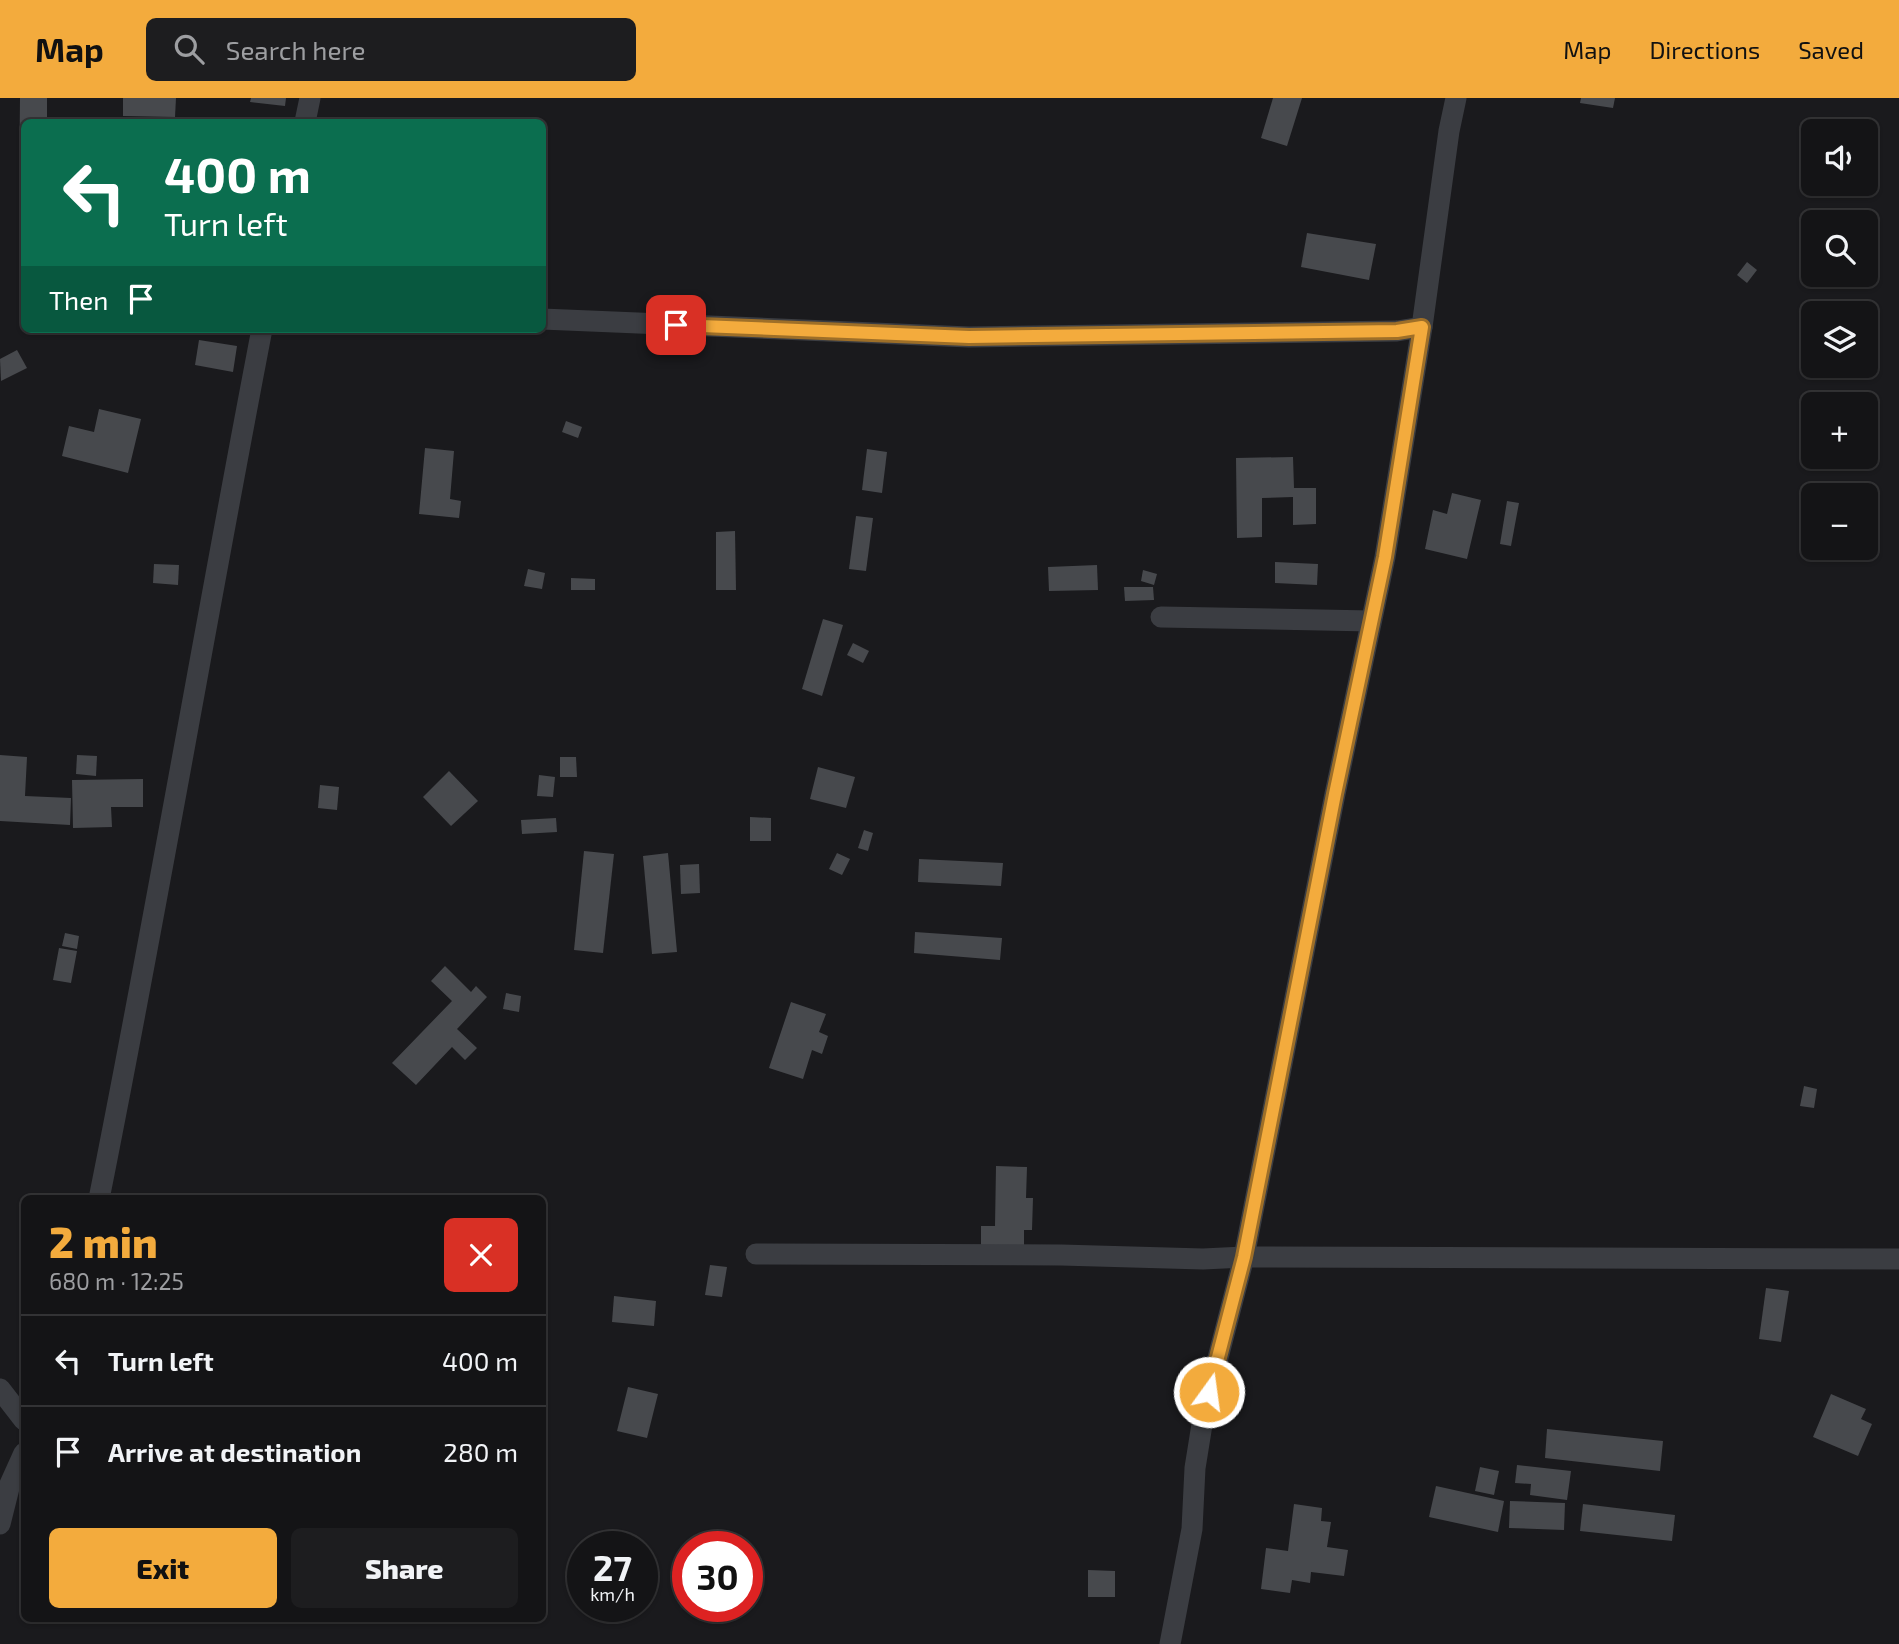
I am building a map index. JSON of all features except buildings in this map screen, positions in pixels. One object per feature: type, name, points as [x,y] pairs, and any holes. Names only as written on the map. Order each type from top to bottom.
[{"type":"street","points":[[306,119],[310,98]]},
{"type":"street","points":[[1170,1644],[1192,1529],[1195,1468],[1204,1412],[1244,1257],[1385,557],[1422,327],[1449,131],[1457,98]]},
{"type":"street","points":[[546,319],[969,337],[1397,331],[1422,327]]},
{"type":"street","points":[[100,1195],[136,1014],[181,755],[261,333]]},
{"type":"street","points":[[1161,617],[1371,621]]},
{"type":"street","points":[[756,1254],[1061,1255],[1203,1259],[1899,1259]]},
{"type":"street","points":[[0,1389],[21,1416]]},
{"type":"street","points":[[0,1524],[10,1485],[21,1460]]},
{"type":"route","points":[[676,325],[969,337],[1397,331],[1422,327],[1385,557],[1335,794],[1244,1257],[1209,1392]]}]
